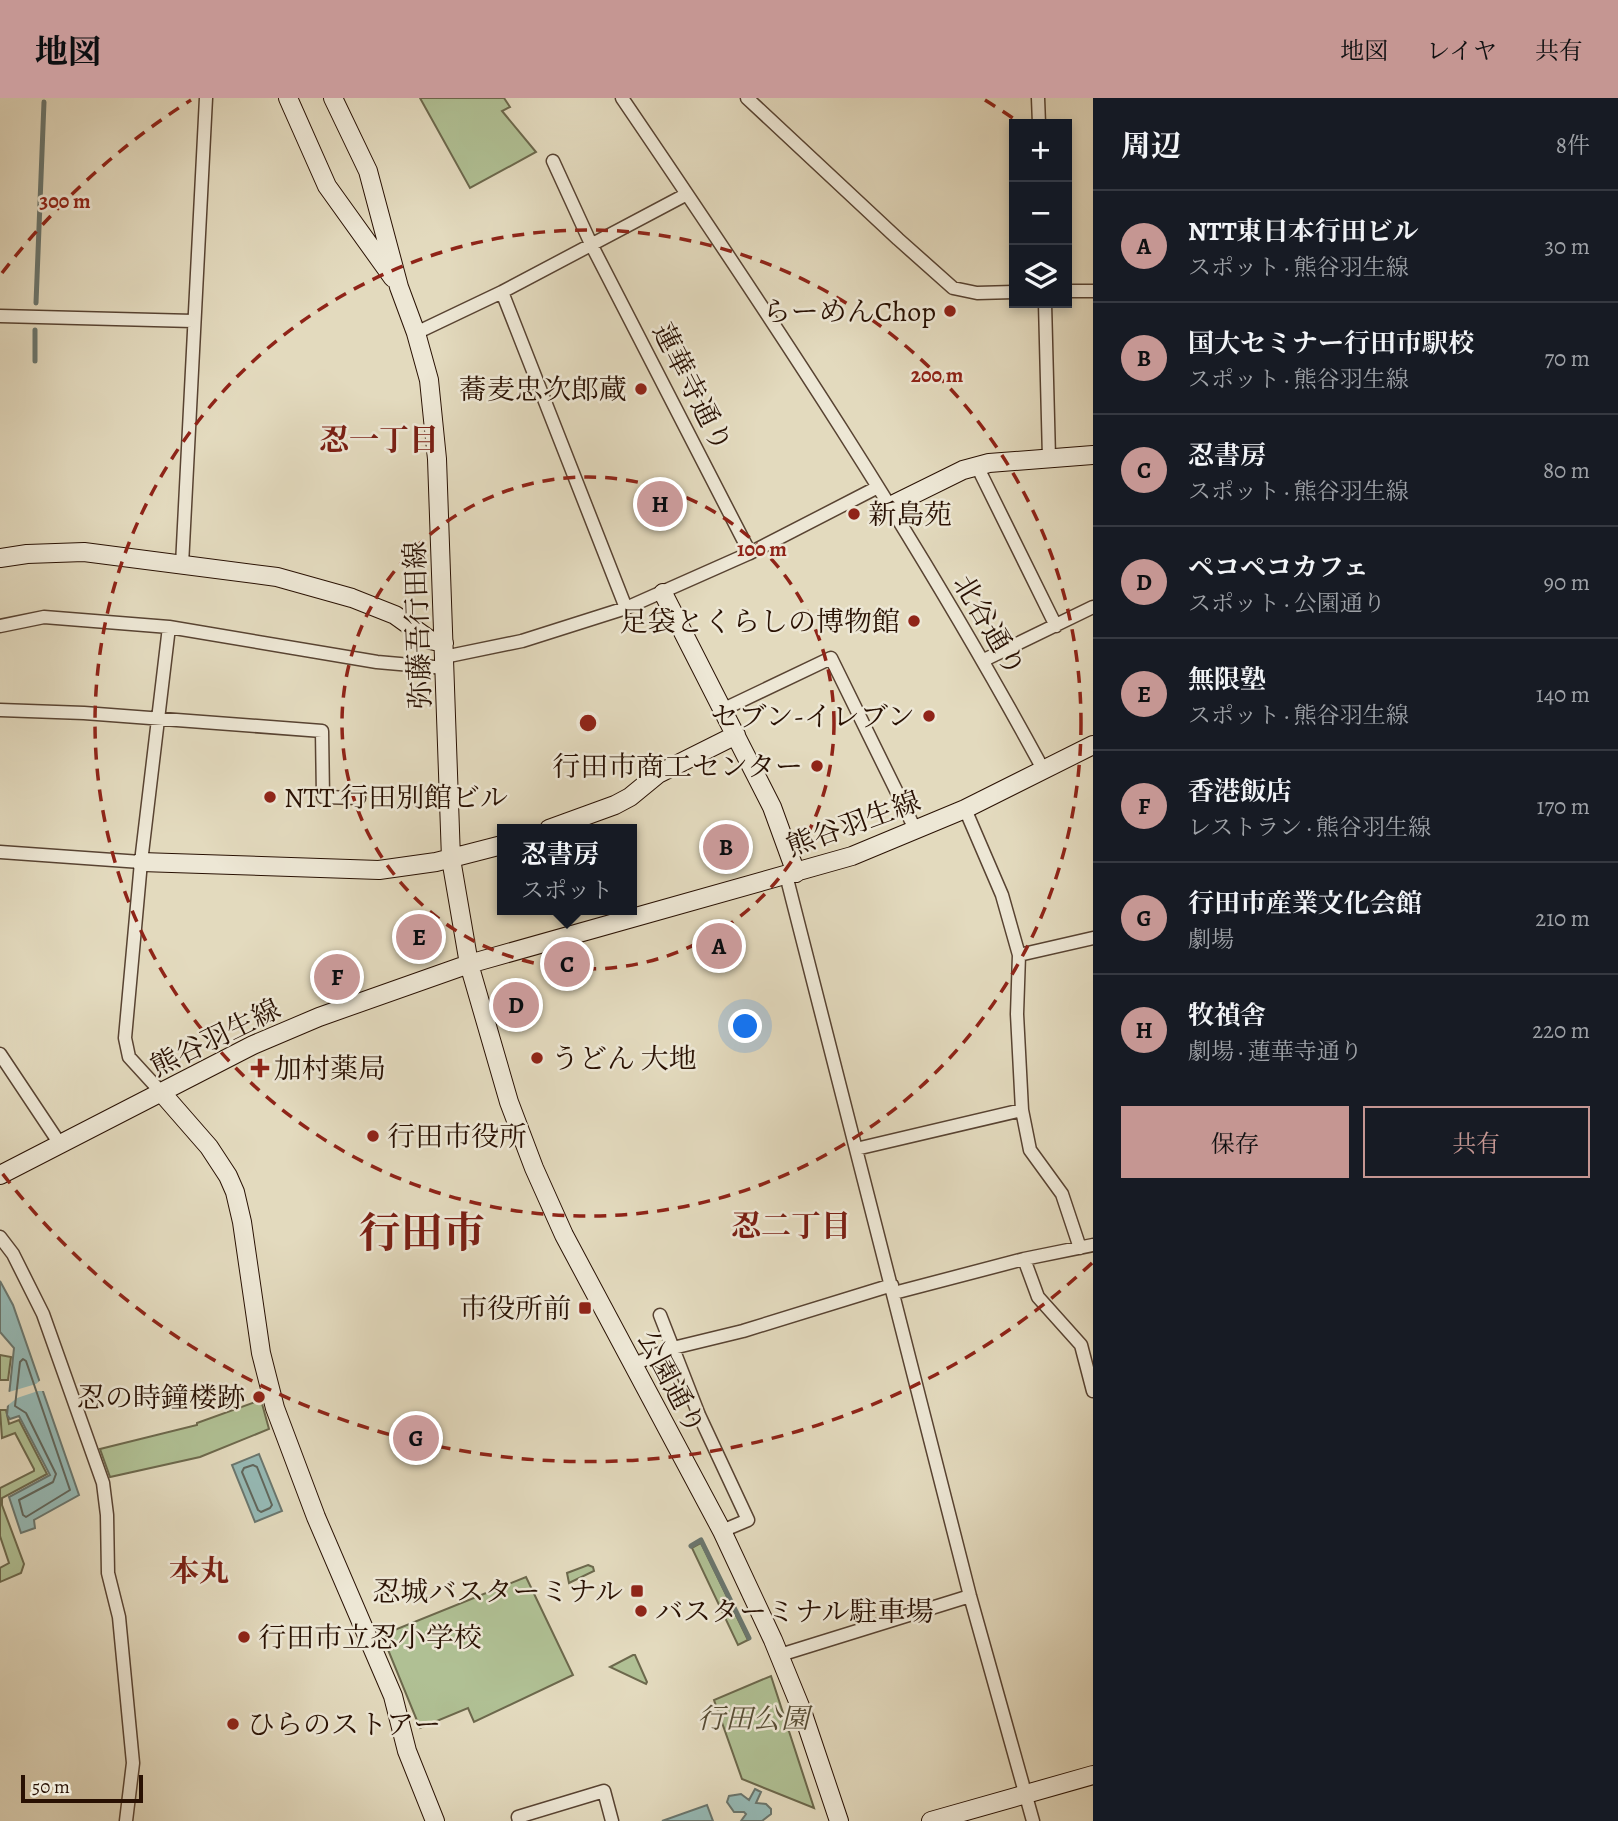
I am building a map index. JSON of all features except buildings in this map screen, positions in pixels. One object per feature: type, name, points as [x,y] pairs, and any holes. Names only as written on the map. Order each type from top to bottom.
[{"type":"street","points":[[182,565],[192,321],[206,98]]},
{"type":"street","name":"弥藤吾行田線","points":[[288,98],[327,186],[399,287]]},
{"type":"street","name":"弥藤吾行田線","points":[[333,98],[368,171],[399,287],[429,380],[433,409],[451,859],[469,964]]},
{"type":"street","name":"北谷通り","points":[[622,98],[809,376],[984,660],[1044,771]]},
{"type":"street","points":[[747,98],[954,288],[976,293],[1009,292]]},
{"type":"street","points":[[1038,98],[1039,119]]},
{"type":"street","name":"蓮華寺通り","points":[[553,161],[592,244],[750,553]]},
{"type":"street","points":[[416,333],[502,292],[687,194]]},
{"type":"street","points":[[1072,291],[1093,291]]},
{"type":"street","points":[[502,292],[626,608]]},
{"type":"street","points":[[1045,308],[1049,458]]},
{"type":"street","points":[[0,316],[192,321]]},
{"type":"street","points":[[890,506],[977,466],[1093,455]]},
{"type":"street","points":[[977,466],[1056,626]]},
{"type":"street","points":[[0,626],[44,617],[169,627],[377,662],[444,656],[522,641],[626,608],[750,553],[878,487]]},
{"type":"street","points":[[0,558],[84,552],[277,577],[352,597],[394,615],[430,640],[444,656]]},
{"type":"street","points":[[663,593],[772,807],[791,874],[856,1149],[970,1596],[1033,1821]]},
{"type":"street","points":[[984,660],[1093,607]]},
{"type":"street","points":[[169,627],[141,862],[125,1048],[129,1057],[209,1147],[235,1192],[242,1222],[261,1353],[275,1408],[316,1517],[393,1696],[407,1751],[435,1821]]},
{"type":"street","points":[[722,710],[831,659],[916,831]]},
{"type":"street","points":[[0,710],[158,718],[322,732],[323,797],[359,798]]},
{"type":"street","points":[[563,824],[615,805],[630,797],[658,774],[736,735]]},
{"type":"street","name":"熊谷羽生線","points":[[0,1175],[253,1045],[319,1017],[469,964],[852,856],[965,809],[1093,744]]},
{"type":"street","points":[[965,809],[1002,895],[1019,955],[1017,1014],[1023,1110],[1030,1150],[1062,1194],[1080,1248]]},
{"type":"street","points":[[0,852],[141,862],[379,870],[451,859],[497,846]]},
{"type":"street","points":[[1019,955],[1093,938]]},
{"type":"street","name":"公園通り","points":[[469,964],[509,1102],[534,1168],[564,1235],[722,1531],[780,1655],[839,1821]]},
{"type":"street","points":[[0,1054],[60,1144]]},
{"type":"street","points":[[856,1149],[1023,1110]]},
{"type":"street","points":[[0,1237],[13,1254],[43,1314],[103,1483],[107,1516],[108,1573],[119,1617],[133,1763],[126,1821]]},
{"type":"street","points":[[634,1364],[673,1348],[893,1289],[1093,1245]]},
{"type":"street","points":[[1024,1259],[1038,1297],[1081,1345],[1093,1391]]},
{"type":"street","points":[[660,1315],[699,1415],[748,1520],[722,1531]]},
{"type":"street","points":[[780,1655],[970,1596]]},
{"type":"street","points":[[932,1821],[1093,1775]]},
{"type":"street","points":[[519,1821],[518,1817],[604,1791],[612,1821]]},
{"type":"green space","points":[[420,98],[504,98],[510,107],[502,111],[536,152],[470,188]]},
{"type":"green space","points":[[0,1355],[11,1357],[8,1380],[0,1380]]},
{"type":"green space","points":[[261,1400],[269,1429],[200,1457],[110,1477],[100,1449],[197,1425]]},
{"type":"green space","points":[[0,1410],[6,1410],[9,1424],[19,1420],[47,1474],[2,1498],[2,1505],[24,1564],[21,1573],[0,1582],[0,1568],[9,1563],[0,1536],[0,1488],[34,1469],[15,1433],[2,1438]]},
{"type":"green space","points":[[701,1543],[748,1640],[738,1645],[692,1548]]},
{"type":"green space","points":[[588,1565],[593,1567],[594,1571],[569,1583],[567,1573]]},
{"type":"green space","points":[[526,1577],[573,1675],[474,1722],[468,1708],[420,1728],[382,1635]]},
{"type":"green space","points":[[635,1655],[646,1684],[610,1667]]},
{"type":"green space","name":"行田公園","points":[[771,1676],[814,1808],[742,1779],[714,1700]]},
{"type":"water","points":[[0,1281],[13,1305],[79,1495],[34,1520],[35,1528],[21,1533],[9,1497],[50,1475],[19,1416],[10,1419],[7,1415],[14,1348],[0,1332]]},
{"type":"water","points":[[259,1454],[282,1511],[255,1522],[232,1465]]},
{"type":"water","points":[[755,1789],[761,1792],[756,1803],[766,1804],[771,1809],[771,1814],[762,1821],[741,1821],[746,1814],[734,1812],[727,1802],[729,1796],[741,1794],[749,1800]]},
{"type":"water","points":[[707,1805],[713,1821],[662,1821]]},
{"type":"pier","points":[[43,1378],[47,1391],[17,1398],[7,1406],[6,1390],[9,1392],[36,1384]]},
{"type":"waterway","points":[[36,303],[44,102]]},
{"type":"waterway","points":[[35,330],[35,361]]},
{"type":"waterway","points":[[691,1546],[701,1540],[749,1638]]},
{"type":"place","name":"らーめんChop","points":[[950,311]]},
{"type":"place","name":"蕎麦忠次郎蔵","points":[[641,389]]},
{"type":"place","name":"牧禎舎","points":[[660,504]]},
{"type":"place","name":"新島苑","points":[[854,514]]},
{"type":"place","name":"足袋とくらしの博物館","points":[[914,621]]},
{"type":"place","name":"セブン-イレブン","points":[[929,716]]},
{"type":"place","name":"行田市商工センター","points":[[817,766]]},
{"type":"place","name":"NTT 行田別館ビル","points":[[270,797]]},
{"type":"place","name":"国大セミナー行田市駅校","points":[[726,847]]},
{"type":"place","name":"無限塾","points":[[419,937]]},
{"type":"place","name":"NTT東日本行田ビル","points":[[719,946]]},
{"type":"place","name":"忍書房","points":[[567,964]]},
{"type":"place","name":"香港飯店","points":[[337,977]]},
{"type":"place","name":"ペコペコカフェ","points":[[516,1005]]},
{"type":"place","name":"うどん 大地","points":[[537,1058]]},
{"type":"place","name":"加村薬局","points":[[260,1068]]},
{"type":"place","name":"行田市役所","points":[[373,1136]]},
{"type":"place","name":"市役所前","points":[[585,1308]]},
{"type":"place","name":"忍の時鐘楼跡","points":[[259,1397]]},
{"type":"place","name":"行田市産業文化会館","points":[[416,1438]]},
{"type":"place","name":"忍城バスターミナル","points":[[637,1591]]},
{"type":"place","name":"バスターミナル駐車場","points":[[641,1611]]},
{"type":"place","name":"行田市立忍小学校","points":[[244,1637]]},
{"type":"place","name":"ひらのストアー","points":[[233,1724]]},
{"type":"district","name":"忍一丁目","points":[[379,440]]},
{"type":"district","name":"忍二丁目","points":[[791,1226]]},
{"type":"district","name":"行田市","points":[[422,1232]]},
{"type":"district","name":"本丸","points":[[199,1571]]}]
